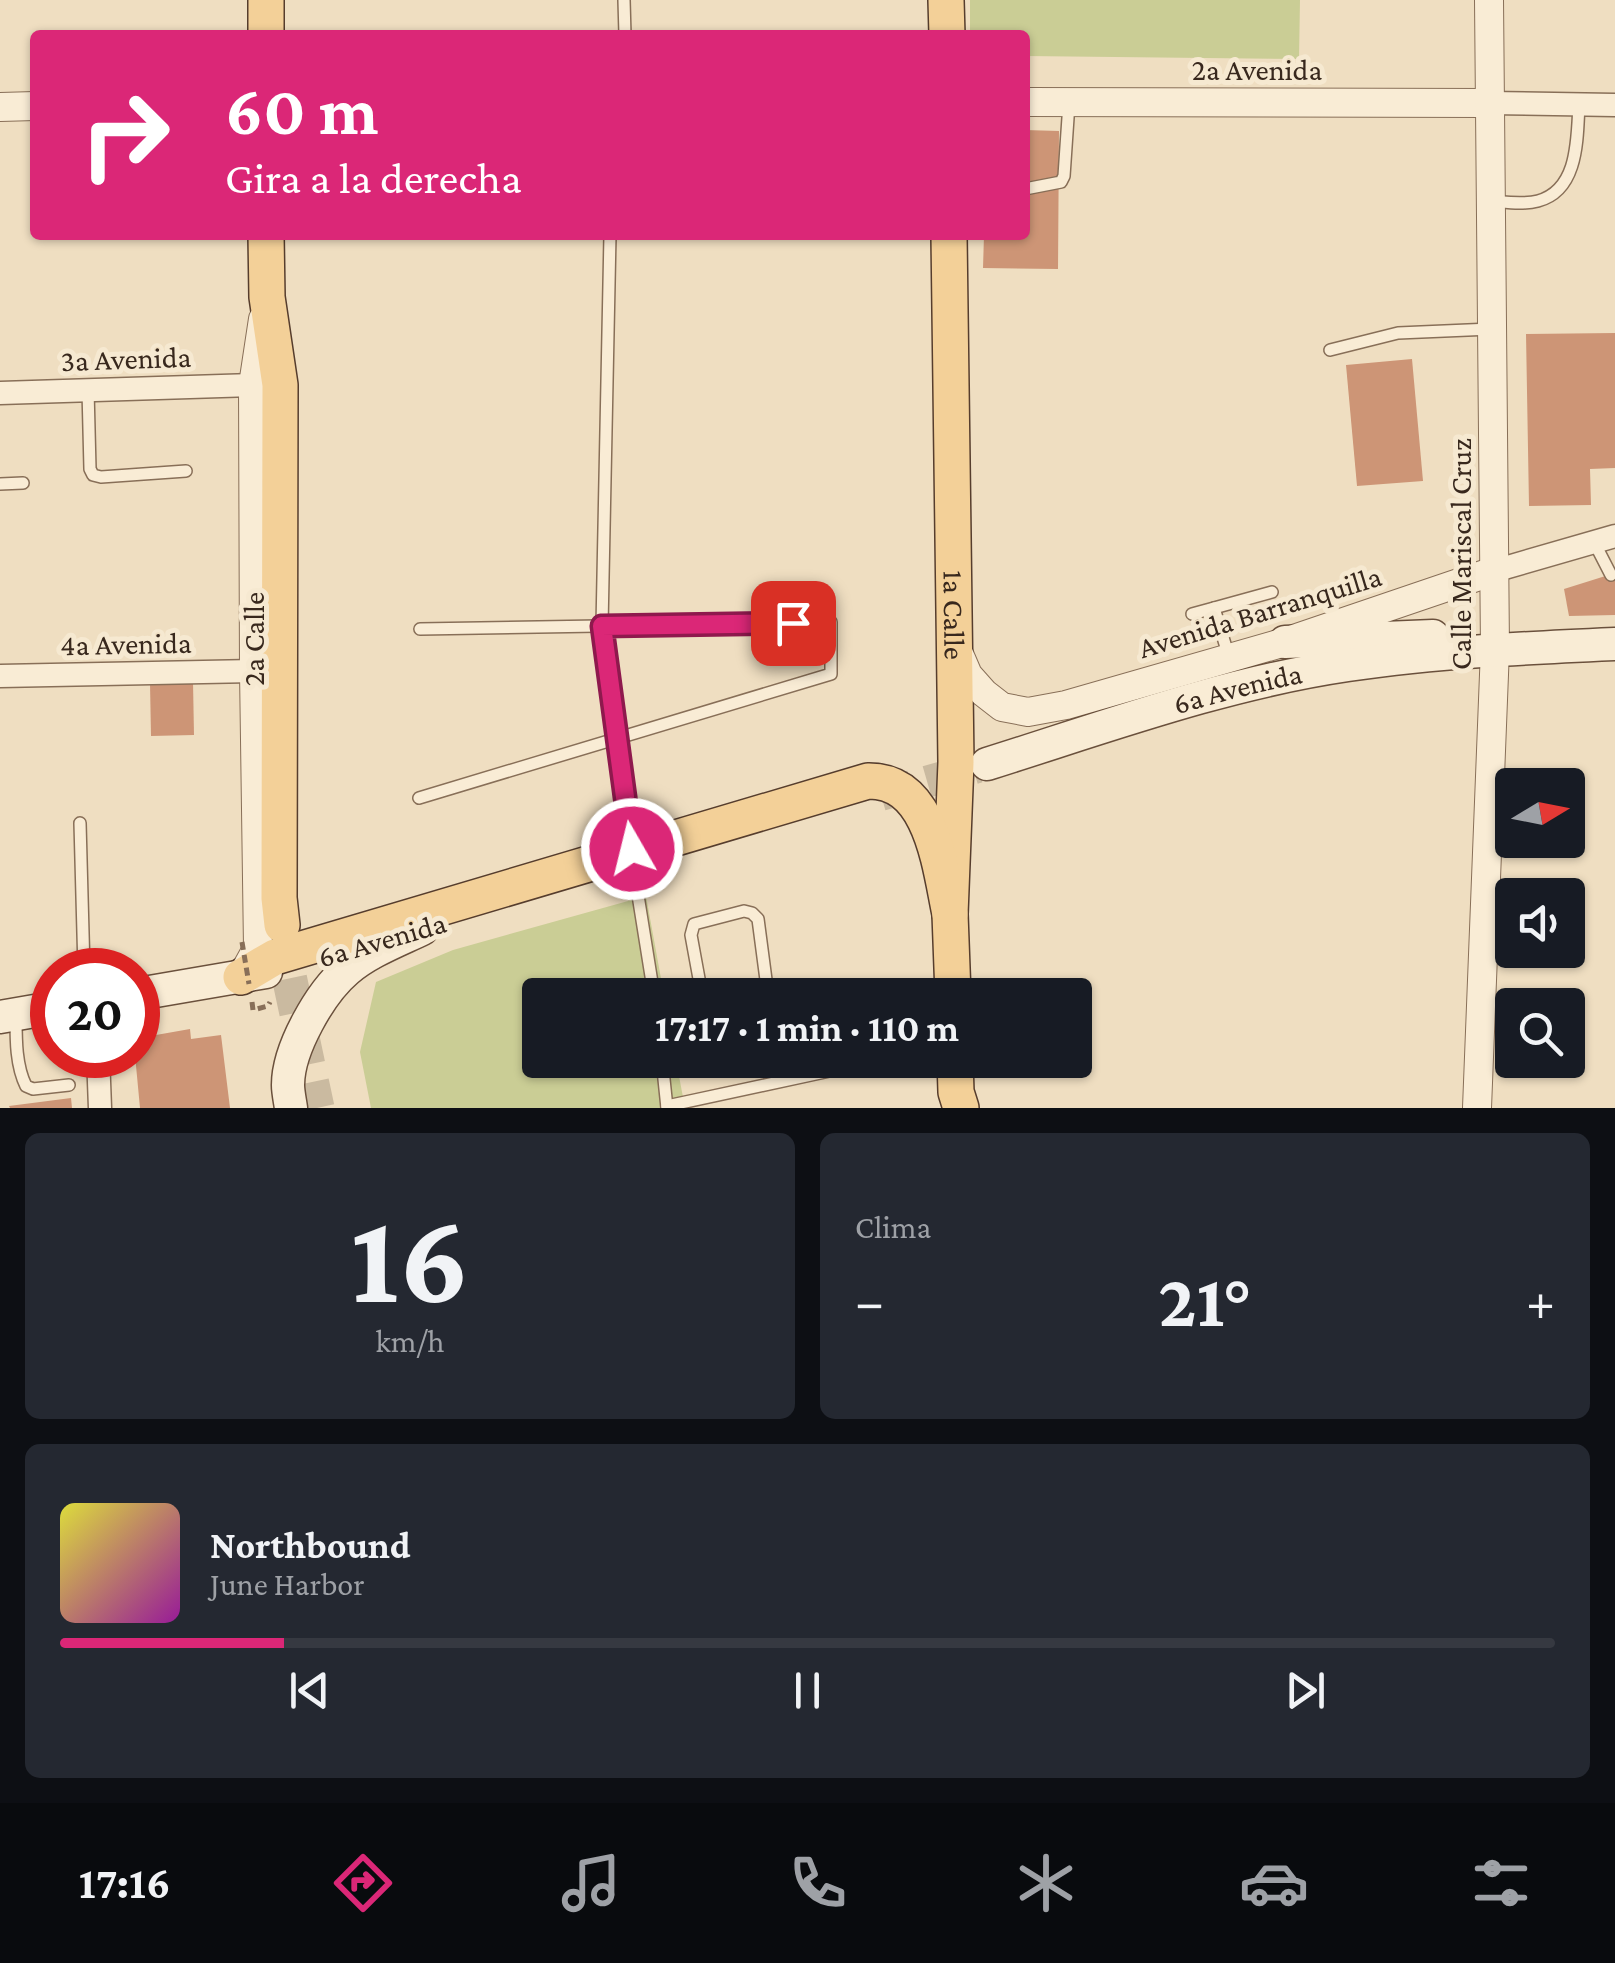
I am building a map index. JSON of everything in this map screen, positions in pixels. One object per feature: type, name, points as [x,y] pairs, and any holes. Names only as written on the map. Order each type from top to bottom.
[{"type":"main road","points":[[266,0],[266,30]]},
{"type":"main road","points":[[946,0],[946,30]]},
{"type":"main road","name":"2a Calle","points":[[266,240],[267,297],[280,385],[282,925]]},
{"type":"main road","name":"1a Calle","points":[[948,240],[956,792],[950,914],[952,978]]},
{"type":"main road","points":[[1286,642],[1451,635],[1495,649],[1615,644]]},
{"type":"main road","name":"6a Avenida","points":[[987,764],[1268,680],[1347,665],[1495,649]]},
{"type":"main road","points":[[244,968],[636,867],[868,781],[888,782],[917,804],[938,855],[950,914]]},
{"type":"main road","name":"6a Avenida","points":[[160,989],[244,968],[324,958],[848,805]]},
{"type":"main road","points":[[292,1108],[288,1084],[297,1046],[332,986],[346,970],[371,954],[422,929]]},
{"type":"street","name":"Calle Mariscal Cruz","points":[[1477,1108],[1495,649],[1489,0]]},
{"type":"street","name":"2a Avenida","points":[[1030,102],[1489,103]]},
{"type":"street","points":[[1489,103],[1615,105]]},
{"type":"street","points":[[0,107],[30,106]]},
{"type":"street","name":"2a Calle","points":[[244,968],[258,947],[253,385],[267,297]]},
{"type":"street","name":"3a Avenida","points":[[0,393],[253,385]]},
{"type":"street","name":"Avenida Barranquilla","points":[[954,641],[968,674],[984,694],[1002,707],[1028,712],[1066,705],[1286,642],[1494,571],[1605,539]]},
{"type":"street","name":"4a Avenida","points":[[0,676],[254,671]]},
{"type":"street","points":[[99,1078],[100,1108]]},
{"type":"lane","points":[[624,0],[625,30]]},
{"type":"lane","points":[[1030,189],[1061,182],[1064,176],[1069,102]]},
{"type":"lane","points":[[1490,201],[1542,200],[1566,181],[1574,160],[1579,104]]},
{"type":"lane","points":[[610,240],[602,626],[652,978]]},
{"type":"lane","points":[[1330,350],[1398,333],[1491,329]]},
{"type":"lane","points":[[88,390],[93,475],[186,471]]},
{"type":"lane","points":[[0,484],[22,483]]},
{"type":"lane","points":[[1605,539],[1611,575]]},
{"type":"lane","points":[[1192,614],[1272,592]]},
{"type":"lane","points":[[1214,608],[1229,657]]},
{"type":"lane","points":[[419,798],[831,674],[831,622],[420,628]]},
{"type":"lane","points":[[80,823],[83,948]]},
{"type":"lane","points":[[699,978],[692,935],[694,924],[744,911],[758,919],[766,978]]},
{"type":"lane","points":[[8,1016],[26,1086],[69,1085]]},
{"type":"lane","points":[[664,1078],[667,1107],[797,1078]]},
{"type":"lane","points":[[779,1078],[780,1082]]},
{"type":"green space","points":[[970,0],[1300,0],[1299,59],[1030,56],[1030,30],[970,30]]},
{"type":"green space","points":[[646,896],[661,978],[522,978],[522,1078],[679,1078],[685,1108],[371,1108],[360,1052],[376,982],[453,950]]},
{"type":"building","points":[[1030,130],[1059,131],[1058,269],[983,268],[984,240],[1030,240]]},
{"type":"building","points":[[1615,333],[1615,468],[1590,469],[1591,505],[1529,506],[1526,334]]},
{"type":"building","points":[[1412,359],[1423,481],[1357,486],[1346,365]]},
{"type":"building","points":[[1615,573],[1615,615],[1569,616],[1564,589]]},
{"type":"building","points":[[193,682],[194,735],[151,736],[150,683]]},
{"type":"building","points":[[190,1029],[191,1039],[221,1035],[230,1108],[140,1108],[137,1078],[160,1078],[160,1034]]},
{"type":"building","points":[[71,1098],[72,1108],[9,1106]]},
{"type":"tunnel","points":[[881,795],[978,767]]},
{"type":"tunnel","points":[[282,926],[317,1108]]},
{"type":"route","points":[[632,849],[602,626],[793,623]]}]
